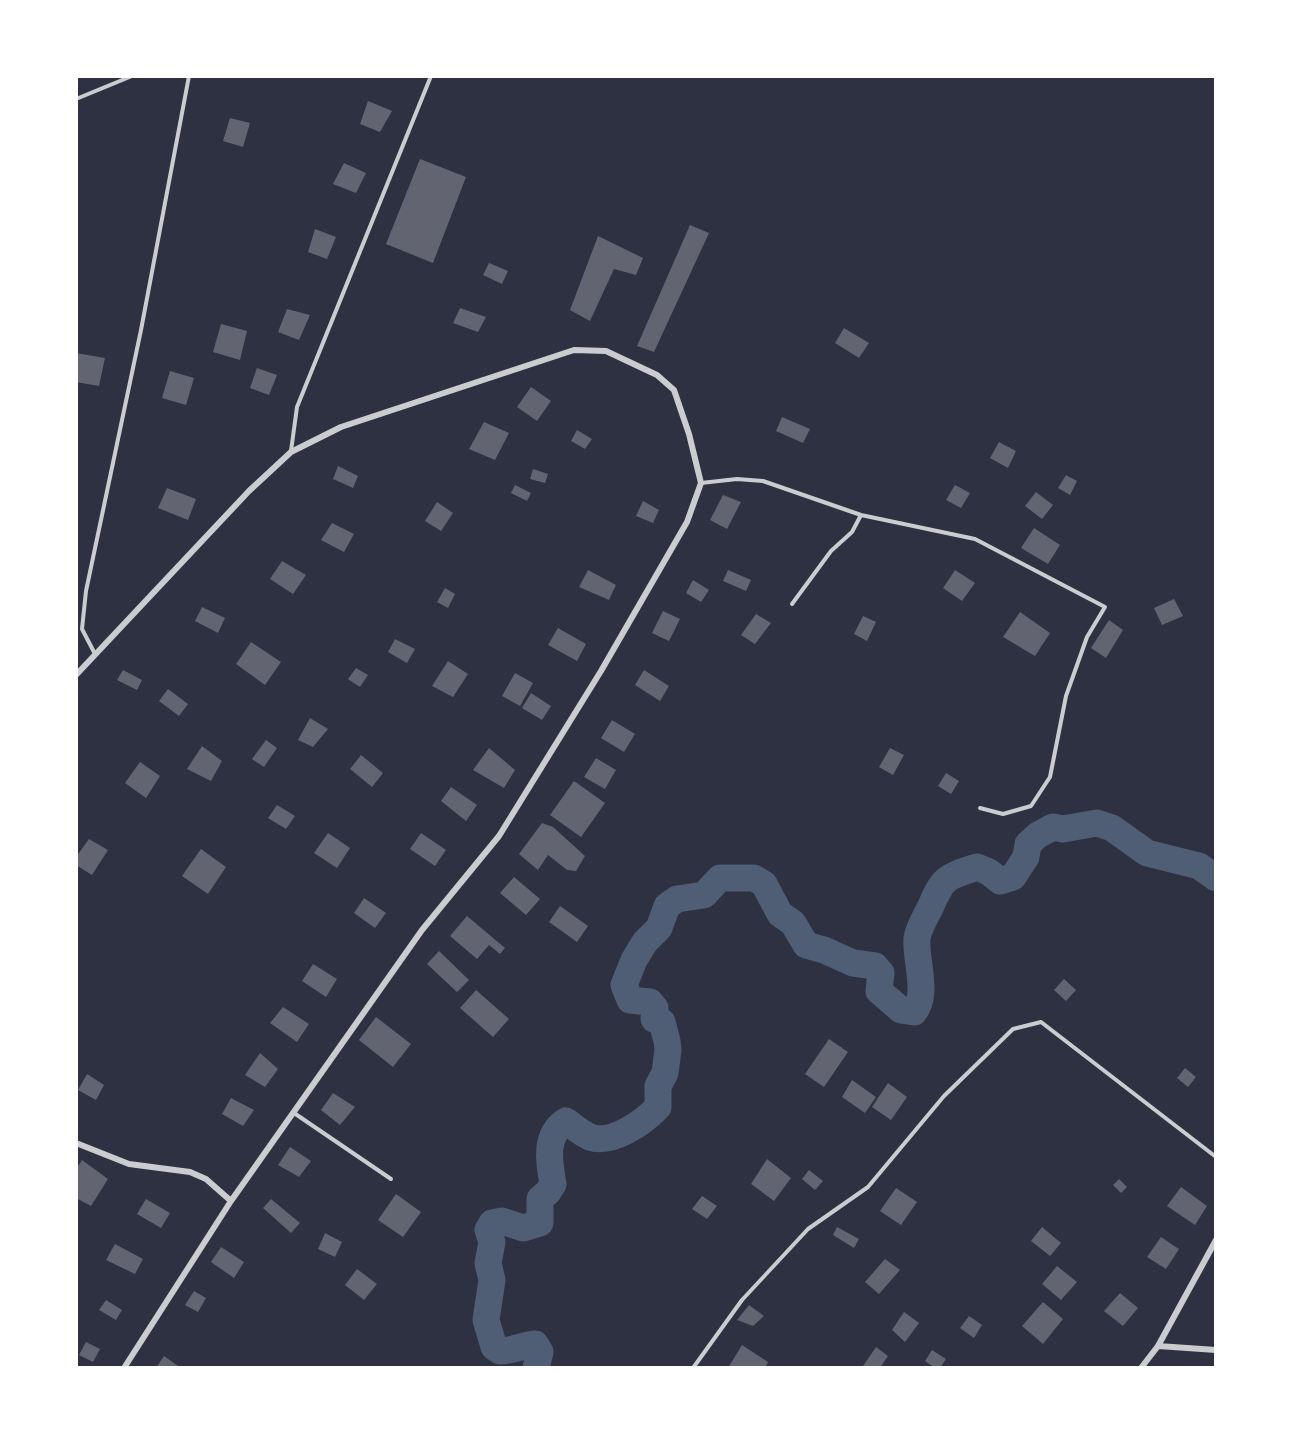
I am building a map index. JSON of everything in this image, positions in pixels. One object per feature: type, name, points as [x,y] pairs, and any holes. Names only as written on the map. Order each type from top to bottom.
[{"type":"street","points":[[76,675],[249,491],[291,452],[341,427],[573,350],[606,351],[657,375],[674,390],[689,434],[701,483],[687,522],[600,671],[499,836],[422,930],[231,1202],[124,1368]]},
{"type":"street","points":[[76,1143],[129,1164],[190,1172],[206,1179],[231,1202]]},
{"type":"street","points":[[1141,1368],[1158,1346],[1215,1240]]},
{"type":"street","points":[[1158,1346],[1215,1350]]},
{"type":"lane","points":[[76,99],[132,76]]},
{"type":"lane","points":[[96,655],[82,629],[86,591],[141,330],[189,76]]},
{"type":"lane","points":[[291,452],[297,407],[431,76]]},
{"type":"lane","points":[[701,483],[737,479],[763,481],[861,515],[975,539],[1106,607],[1087,637],[1066,696],[1050,777],[1031,806],[1003,814],[980,808]]},
{"type":"lane","points":[[792,604],[831,551],[852,532],[861,515]]},
{"type":"lane","points":[[693,1368],[742,1300],[808,1229],[868,1187],[944,1096],[1013,1029],[1041,1022],[1215,1157]]},
{"type":"lane","points":[[294,1113],[391,1179]]},
{"type":"building","points":[[368,101],[392,111],[380,132],[360,124]]},
{"type":"building","points":[[230,118],[250,123],[243,147],[223,141]]},
{"type":"building","points":[[420,159],[466,177],[433,263],[386,244]]},
{"type":"building","points":[[344,163],[366,173],[356,193],[333,184]]},
{"type":"building","points":[[690,225],[709,233],[654,352],[637,346]]},
{"type":"building","points":[[315,229],[336,237],[327,259],[308,252]]},
{"type":"building","points":[[598,236],[643,258],[636,275],[614,269],[590,321],[570,310]]},
{"type":"building","points":[[489,263],[508,271],[502,284],[483,275]]},
{"type":"building","points":[[460,308],[486,317],[478,332],[453,323]]},
{"type":"building","points":[[287,309],[310,315],[299,340],[278,332]]},
{"type":"building","points":[[221,324],[247,331],[240,360],[213,352]]},
{"type":"building","points":[[844,328],[869,343],[859,358],[835,343]]},
{"type":"building","points":[[76,353],[105,358],[99,386],[76,382]]},
{"type":"building","points":[[257,368],[277,375],[269,395],[250,388]]},
{"type":"building","points":[[170,371],[194,378],[186,405],[162,398]]},
{"type":"building","points":[[531,387],[551,401],[537,421],[517,407]]},
{"type":"building","points":[[782,417],[810,429],[803,443],[776,431]]},
{"type":"building","points":[[484,422],[509,433],[495,460],[469,449]]},
{"type":"building","points":[[577,430],[592,439],[585,449],[571,441]]},
{"type":"building","points":[[999,442],[1016,451],[1008,468],[990,458]]},
{"type":"building","points":[[338,466],[358,476],[353,488],[333,479]]},
{"type":"building","points":[[533,469],[548,474],[545,483],[530,479]]},
{"type":"building","points":[[1066,475],[1077,481],[1070,495],[1058,488]]},
{"type":"building","points":[[515,485],[531,493],[527,501],[511,493]]},
{"type":"building","points":[[955,485],[970,493],[961,508],[946,500]]},
{"type":"building","points":[[167,488],[196,499],[188,520],[158,508]]},
{"type":"building","points":[[1036,492],[1053,505],[1042,519],[1025,506]]},
{"type":"building","points":[[723,495],[741,502],[727,529],[710,520]]},
{"type":"building","points":[[643,501],[659,510],[653,523],[636,516]]},
{"type":"building","points":[[437,502],[453,513],[441,531],[425,521]]},
{"type":"building","points":[[332,523],[354,534],[344,552],[321,540]]},
{"type":"building","points":[[1034,528],[1060,545],[1048,564],[1021,548]]},
{"type":"building","points":[[282,561],[306,575],[293,594],[270,579]]},
{"type":"building","points":[[588,570],[616,585],[609,600],[579,587]]},
{"type":"building","points":[[728,570],[751,580],[746,591],[723,581]]},
{"type":"building","points":[[955,570],[975,583],[962,601],[943,588]]},
{"type":"building","points":[[693,580],[709,590],[701,602],[686,593]]},
{"type":"building","points":[[445,588],[455,594],[448,608],[437,602]]},
{"type":"building","points":[[1174,599],[1183,616],[1162,625],[1154,608]]},
{"type":"building","points":[[202,607],[225,618],[218,633],[195,621]]},
{"type":"building","points":[[663,611],[680,619],[669,641],[652,633]]},
{"type":"building","points":[[1020,612],[1050,633],[1035,656],[1003,637]]},
{"type":"building","points":[[756,614],[771,623],[755,644],[741,635]]},
{"type":"building","points":[[863,616],[876,622],[867,641],[854,634]]},
{"type":"building","points":[[1109,620],[1123,630],[1106,658],[1091,648]]},
{"type":"building","points":[[558,628],[586,644],[577,661],[548,645]]},
{"type":"building","points":[[395,639],[415,649],[407,663],[388,652]]},
{"type":"building","points":[[251,642],[281,662],[265,685],[236,664]]},
{"type":"building","points":[[448,661],[468,674],[453,697],[432,686]]},
{"type":"building","points":[[356,668],[368,675],[360,687],[348,679]]},
{"type":"building","points":[[123,670],[142,680],[137,690],[117,680]]},
{"type":"building","points":[[644,670],[669,686],[660,701],[635,685]]},
{"type":"building","points":[[515,673],[533,683],[520,706],[502,696]]},
{"type":"building","points":[[168,689],[188,704],[179,716],[159,701]]},
{"type":"building","points":[[531,693],[551,706],[542,720],[522,708]]},
{"type":"building","points":[[310,718],[328,729],[313,747],[298,740]]},
{"type":"building","points":[[612,720],[635,734],[624,752],[601,738]]},
{"type":"building","points":[[266,740],[277,748],[264,767],[252,759]]},
{"type":"building","points":[[202,746],[222,761],[211,781],[187,769]]},
{"type":"building","points":[[489,748],[515,770],[504,788],[473,770]]},
{"type":"building","points":[[890,748],[904,755],[893,775],[879,767]]},
{"type":"building","points":[[361,755],[383,773],[372,787],[350,769]]},
{"type":"building","points":[[596,758],[616,770],[605,789],[584,777]]},
{"type":"building","points":[[140,762],[160,776],[146,798],[125,783]]},
{"type":"building","points":[[946,773],[959,781],[951,794],[938,786]]},
{"type":"building","points":[[574,781],[605,803],[581,837],[550,815]]},
{"type":"building","points":[[451,787],[477,805],[466,821],[441,801]]},
{"type":"building","points":[[277,805],[295,816],[286,829],[268,818]]},
{"type":"building","points":[[542,823],[553,827],[585,856],[576,871],[567,870],[548,855],[538,870],[519,854]]},
{"type":"building","points":[[328,833],[350,848],[337,868],[314,853]]},
{"type":"building","points":[[421,833],[446,850],[435,866],[410,849]]},
{"type":"building","points":[[89,839],[108,850],[92,875],[76,865],[76,857]]},
{"type":"building","points":[[201,849],[226,867],[208,894],[182,876]]},
{"type":"building","points":[[514,877],[540,899],[526,915],[500,893]]},
{"type":"building","points":[[364,898],[386,913],[375,928],[354,913]]},
{"type":"building","points":[[560,906],[588,926],[577,942],[549,922]]},
{"type":"building","points":[[467,916],[505,948],[500,954],[489,945],[477,959],[450,936]]},
{"type":"building","points":[[439,951],[469,980],[457,992],[427,964]]},
{"type":"building","points":[[313,964],[337,979],[326,997],[302,981]]},
{"type":"building","points":[[1064,979],[1076,990],[1066,1001],[1054,990]]},
{"type":"building","points":[[476,990],[509,1019],[493,1037],[460,1008]]},
{"type":"building","points":[[283,1007],[309,1024],[297,1042],[270,1023]]},
{"type":"building","points":[[376,1017],[411,1044],[393,1067],[359,1040]]},
{"type":"building","points":[[829,1039],[848,1052],[824,1087],[805,1074]]},
{"type":"building","points":[[260,1053],[278,1069],[265,1087],[245,1075]]},
{"type":"building","points":[[1185,1068],[1196,1077],[1188,1087],[1177,1078]]},
{"type":"building","points":[[87,1074],[104,1085],[96,1100],[78,1090]]},
{"type":"building","points":[[852,1080],[876,1097],[865,1113],[842,1097]]},
{"type":"building","points":[[888,1083],[907,1097],[891,1120],[872,1107]]},
{"type":"building","points":[[333,1093],[355,1107],[340,1125],[321,1110]]},
{"type":"building","points":[[231,1098],[254,1110],[243,1126],[222,1114]]},
{"type":"building","points":[[290,1147],[311,1161],[299,1177],[278,1165]]},
{"type":"building","points":[[767,1159],[791,1178],[774,1201],[751,1184]]},
{"type":"building","points":[[82,1160],[108,1179],[91,1206],[76,1198],[76,1169]]},
{"type":"building","points":[[809,1170],[823,1181],[815,1190],[802,1179]]},
{"type":"building","points":[[1119,1179],[1127,1187],[1121,1193],[1113,1185]]},
{"type":"building","points":[[1181,1187],[1207,1206],[1195,1225],[1167,1206]]},
{"type":"building","points":[[896,1188],[917,1202],[901,1225],[880,1211]]},
{"type":"building","points":[[396,1194],[421,1212],[403,1237],[378,1220]]},
{"type":"building","points":[[702,1196],[717,1206],[707,1219],[692,1209]]},
{"type":"building","points":[[146,1199],[170,1213],[161,1228],[137,1214]]},
{"type":"building","points":[[271,1199],[300,1223],[291,1233],[263,1208]]},
{"type":"building","points":[[837,1227],[859,1239],[854,1248],[833,1235]]},
{"type":"building","points":[[1042,1227],[1061,1243],[1050,1256],[1031,1241]]},
{"type":"building","points":[[325,1233],[342,1242],[335,1257],[318,1249]]},
{"type":"building","points":[[1161,1237],[1179,1249],[1166,1269],[1147,1257]]},
{"type":"building","points":[[115,1244],[143,1259],[135,1274],[106,1260]]},
{"type":"building","points":[[221,1247],[244,1262],[234,1278],[211,1262]]},
{"type":"building","points":[[885,1259],[900,1270],[879,1294],[865,1282]]},
{"type":"building","points":[[1057,1266],[1077,1282],[1061,1300],[1042,1284]]},
{"type":"building","points":[[357,1269],[377,1284],[364,1300],[345,1285]]},
{"type":"building","points":[[194,1291],[206,1298],[198,1312],[185,1305]]},
{"type":"building","points":[[1120,1293],[1138,1308],[1123,1326],[1104,1311]]},
{"type":"building","points":[[106,1300],[122,1310],[116,1320],[99,1310]]},
{"type":"building","points":[[1043,1302],[1063,1319],[1043,1344],[1022,1326]]},
{"type":"building","points":[[749,1305],[764,1316],[753,1326],[737,1320]]},
{"type":"building","points":[[904,1312],[919,1323],[905,1342],[892,1330]]},
{"type":"building","points":[[969,1316],[982,1325],[974,1338],[960,1328]]},
{"type":"building","points":[[86,1342],[100,1349],[93,1362],[79,1355]]},
{"type":"building","points":[[742,1345],[768,1362],[765,1368],[728,1368]]},
{"type":"building","points":[[876,1347],[888,1356],[880,1368],[866,1368],[863,1366]]},
{"type":"building","points":[[932,1350],[946,1359],[940,1368],[935,1368],[925,1361]]},
{"type":"building","points":[[164,1356],[181,1368],[156,1368]]},
{"type":"waterway","points":[[536,1368],[540,1352],[535,1344],[504,1351],[494,1347],[486,1320],[492,1280],[488,1263],[492,1242],[488,1230],[492,1223],[502,1221],[523,1228],[540,1223],[540,1199],[553,1184],[550,1167],[551,1141],[559,1127],[566,1121],[590,1137],[608,1138],[627,1131],[658,1107],[658,1086],[665,1073],[668,1050],[662,1022],[654,1019],[655,1008],[650,1002],[630,1000],[624,985],[634,960],[645,942],[659,928],[667,906],[677,899],[704,895],[720,878],[754,878],[764,884],[780,914],[793,923],[806,945],[853,963],[875,966],[881,973],[879,991],[901,1010],[914,1012],[921,996],[917,938],[942,884],[951,876],[977,867],[989,872],[1000,881],[1013,877],[1026,857],[1028,844],[1038,835],[1053,827],[1063,829],[1097,823],[1112,828],[1147,853],[1199,866],[1216,878]]}]
